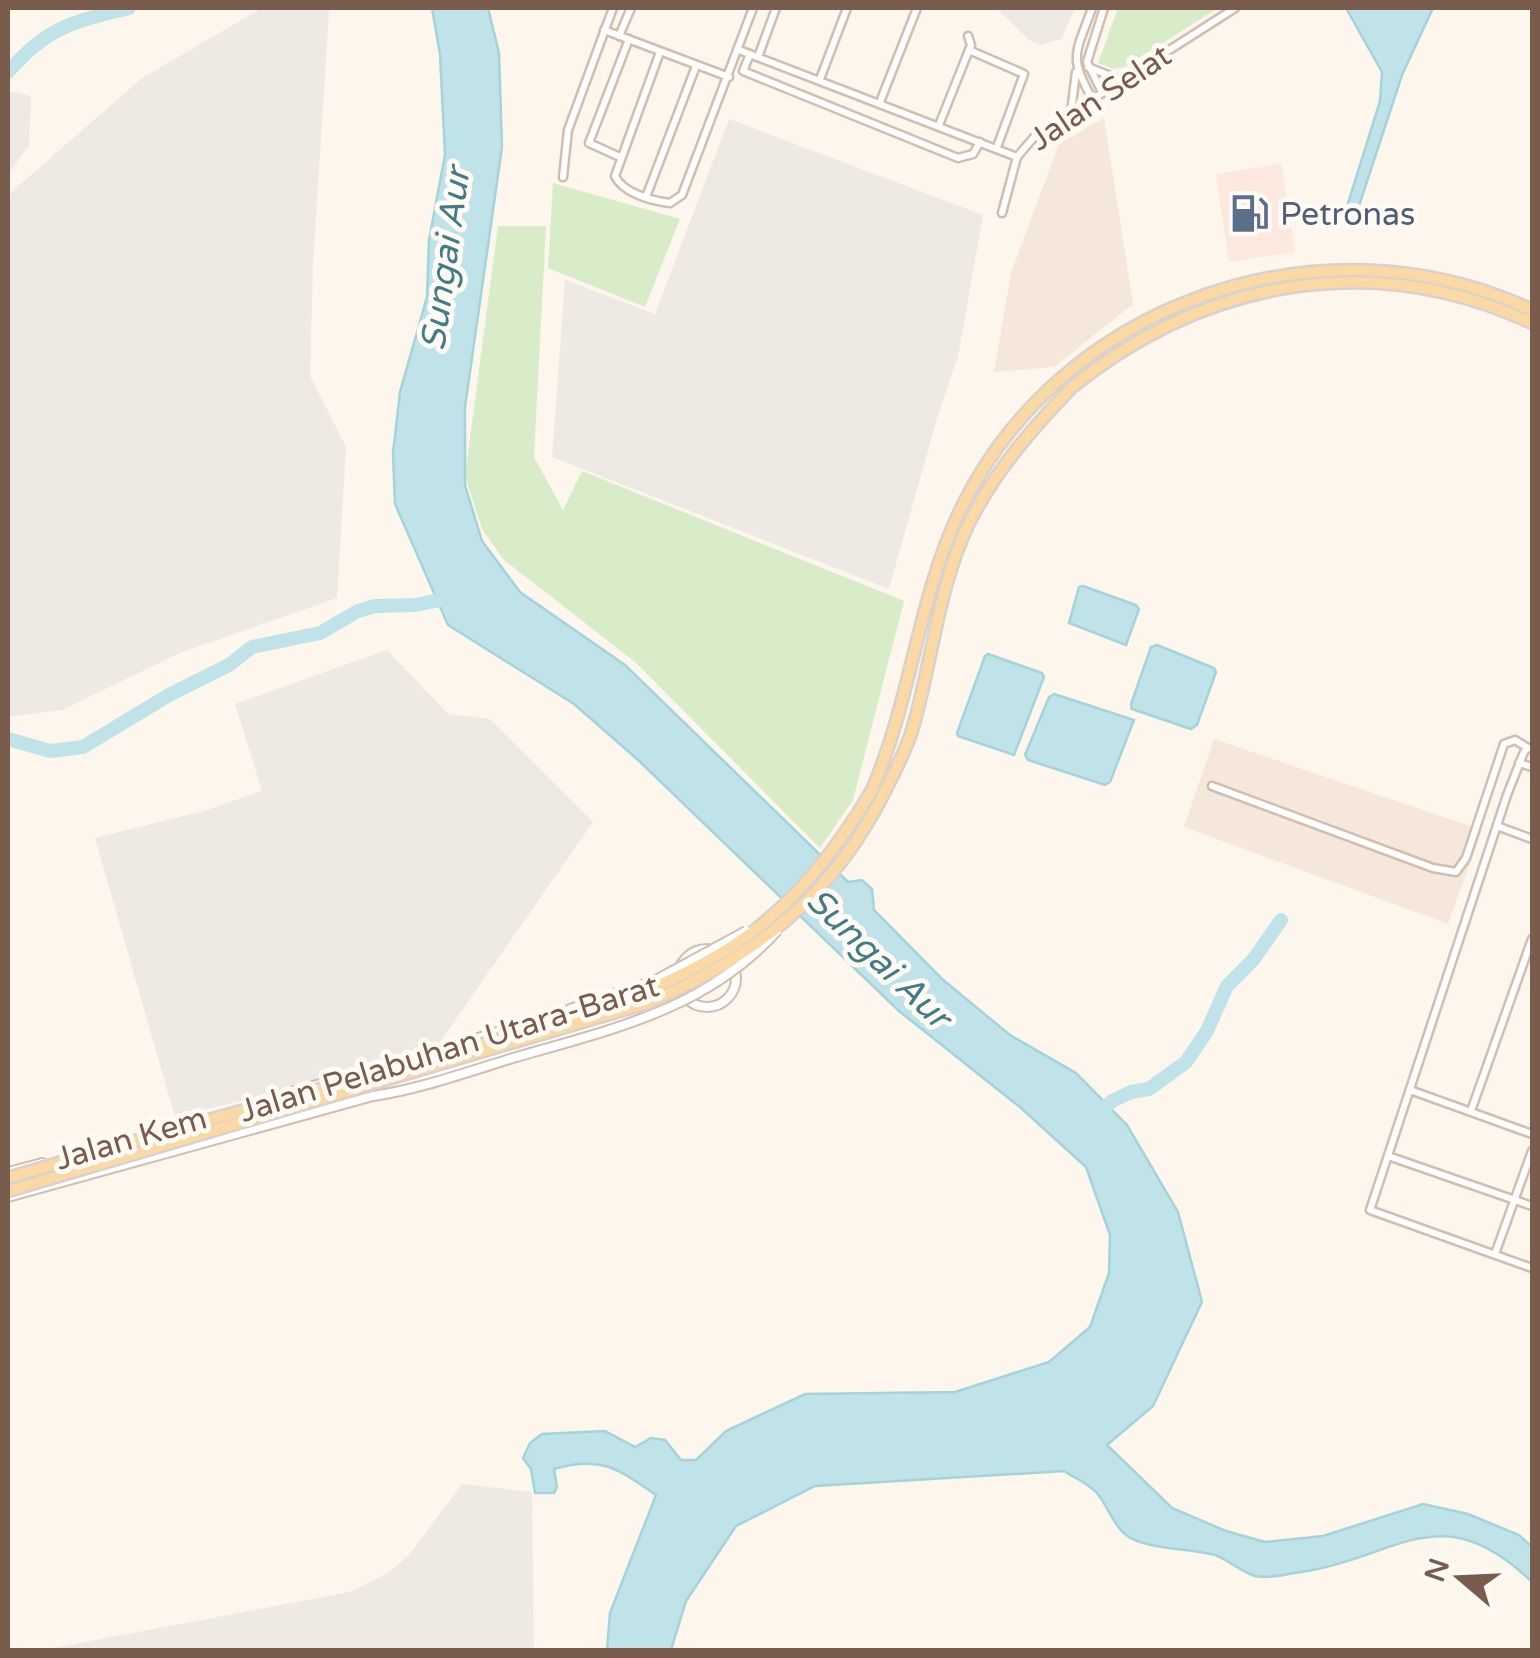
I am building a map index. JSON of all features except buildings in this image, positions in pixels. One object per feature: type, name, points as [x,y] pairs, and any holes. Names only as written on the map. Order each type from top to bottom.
[{"type":"main road","name":"Jalan Pelabuhan Utara-Barat","points":[[8,1175],[624,1001],[690,971],[732,946],[774,914],[811,876],[846,832],[872,790],[900,716],[934,578],[960,510],[986,466],[1019,420],[1062,377],[1111,340],[1160,312],[1240,283],[1284,274],[1347,269],[1420,274],[1476,288],[1532,310]]},
{"type":"main road","name":"Jalan Pelabuhan Utara-Barat","points":[[8,1194],[647,1003],[704,976],[780,928],[824,886],[871,821],[912,730],[944,591],[970,522],[1000,468],[1071,388],[1128,345],[1184,316],[1246,296],[1300,285],[1374,283],[1423,288],[1488,304],[1532,323]]},
{"type":"street","points":[[563,177],[568,130],[612,8]]},
{"type":"street","points":[[619,36],[631,8]]},
{"type":"street","points":[[660,52],[615,176],[619,185],[670,203],[682,195],[753,8]]},
{"type":"street","points":[[776,8],[742,72],[958,158],[973,154],[980,142]]},
{"type":"street","points":[[820,80],[847,8]]},
{"type":"street","points":[[880,102],[917,8]]},
{"type":"street","points":[[1071,112],[1076,53],[1092,8]]},
{"type":"street","points":[[1102,92],[1087,67],[1104,8]]},
{"type":"street","name":"Jalan Selat","points":[[1002,214],[1017,157],[1035,136],[1235,8]]},
{"type":"street","points":[[604,30],[728,77]]},
{"type":"street","points":[[938,125],[969,50],[968,36]]},
{"type":"street","points":[[620,157],[589,144],[629,40]]},
{"type":"street","points":[[739,50],[1017,157]]},
{"type":"street","points":[[969,50],[1024,74],[997,148]]},
{"type":"street","points":[[646,197],[696,66]]},
{"type":"street","points":[[1087,67],[1121,80]]},
{"type":"street","points":[[1076,71],[1092,98]]},
{"type":"street","points":[[1212,786],[1433,868],[1456,872],[1466,858],[1504,744],[1515,740],[1530,748],[1519,762],[1370,1210],[1532,1268]]},
{"type":"street","points":[[1519,762],[1532,767]]},
{"type":"street","points":[[1497,826],[1532,839]]},
{"type":"street","name":"Jalan Kem","points":[[428,1054],[654,981],[774,914]]},
{"type":"street","name":"Jalan Kem","points":[[8,1194],[481,1068],[664,1011],[742,966],[780,928]]},
{"type":"street","points":[[1471,1111],[1532,940]]},
{"type":"street","points":[[710,948],[727,956],[736,973],[733,991],[714,1006],[698,1006],[683,995],[678,976],[692,952],[710,948]]},
{"type":"street","name":"Jalan Kem","points":[[8,1175],[610,1002],[678,976]]},
{"type":"street","name":"Jalan Kem","points":[[373,1096],[432,1074],[643,1012],[683,995]]},
{"type":"street","points":[[1410,1090],[1532,1134]]},
{"type":"street","points":[[1494,1254],[1532,1151]]},
{"type":"street","points":[[1388,1156],[1532,1206]]},
{"type":"shaded area","points":[[262,8],[329,11],[310,376],[346,447],[337,598],[180,653],[62,710],[8,717],[8,195],[142,78]]},
{"type":"shaded area","points":[[996,8],[1075,8],[1061,39],[1041,45],[1029,40]]},
{"type":"shaded area","points":[[8,91],[31,96],[29,145],[8,174]]},
{"type":"shaded area","points":[[1104,118],[1133,304],[1054,367],[994,372],[1011,273],[1059,144]]},
{"type":"shaded area","points":[[729,119],[983,215],[958,357],[889,589],[552,457],[565,280],[655,314]]},
{"type":"shaded area","points":[[1281,164],[1295,252],[1229,262],[1216,174]]},
{"type":"shaded area","points":[[387,650],[448,714],[490,719],[593,822],[440,1042],[280,1091],[175,1117],[95,838],[204,811],[262,791],[235,704]]},
{"type":"shaded area","points":[[1214,739],[1482,830],[1448,924],[1184,827]]},
{"type":"shaded area","points":[[462,1484],[532,1492],[534,1650],[42,1650],[350,1592],[388,1573],[409,1555]]},
{"type":"green space","points":[[1118,8],[1218,8],[1125,67],[1114,69],[1098,63]]},
{"type":"green space","points":[[553,183],[680,219],[645,307],[548,268]]},
{"type":"green space","points":[[498,226],[546,226],[534,457],[563,510],[582,471],[904,601],[853,800],[820,848],[635,662],[504,560],[482,529],[465,476]]},
{"type":"water","name":"Sungai Aur","points":[[432,8],[488,8],[499,53],[502,147],[465,407],[465,485],[482,541],[520,592],[625,665],[848,882],[862,880],[872,889],[874,910],[942,979],[1010,1035],[1076,1073],[1127,1125],[1178,1212],[1202,1302],[1153,1406],[1107,1445],[1172,1508],[1226,1531],[1265,1542],[1323,1536],[1423,1504],[1468,1514],[1519,1535],[1532,1547],[1532,1582],[1500,1556],[1471,1541],[1445,1536],[1420,1538],[1336,1565],[1272,1577],[1255,1576],[1215,1555],[1134,1540],[1117,1525],[1096,1492],[1064,1471],[815,1486],[736,1526],[686,1601],[671,1650],[607,1650],[610,1613],[656,1495],[619,1472],[597,1464],[554,1469],[554,1493],[535,1493],[531,1469],[523,1458],[530,1443],[542,1434],[605,1431],[635,1447],[651,1438],[665,1440],[681,1460],[696,1460],[726,1431],[805,1394],[955,1392],[1049,1362],[1090,1327],[1109,1273],[1110,1235],[1086,1167],[1021,1108],[899,1011],[637,759],[574,704],[448,625],[395,504],[393,453],[400,392],[427,297],[429,240],[445,155],[440,54]]},
{"type":"water","points":[[1346,8],[1433,8],[1402,75],[1354,221],[1344,216],[1380,101],[1382,72]]},
{"type":"water","points":[[1079,587],[1139,609],[1126,645],[1069,623]]},
{"type":"water","points":[[1157,645],[1216,672],[1197,725],[1191,729],[1132,709],[1151,647]]},
{"type":"water","points":[[988,654],[1044,677],[1014,755],[957,733]]},
{"type":"water","points":[[1054,694],[1134,720],[1110,782],[1105,785],[1028,760],[1025,755],[1049,697]]},
{"type":"waterway","points":[[8,72],[35,45],[62,28],[129,8]]},
{"type":"waterway","points":[[8,739],[50,751],[83,747],[169,695],[229,665],[252,647],[320,633],[358,611],[375,606],[416,605],[453,597]]},
{"type":"waterway","points":[[1097,1115],[1112,1101],[1149,1089],[1186,1062],[1207,1031],[1227,986],[1253,960],[1281,920]]},
{"type":"place","name":"Petronas","points":[[1250,214]]}]
